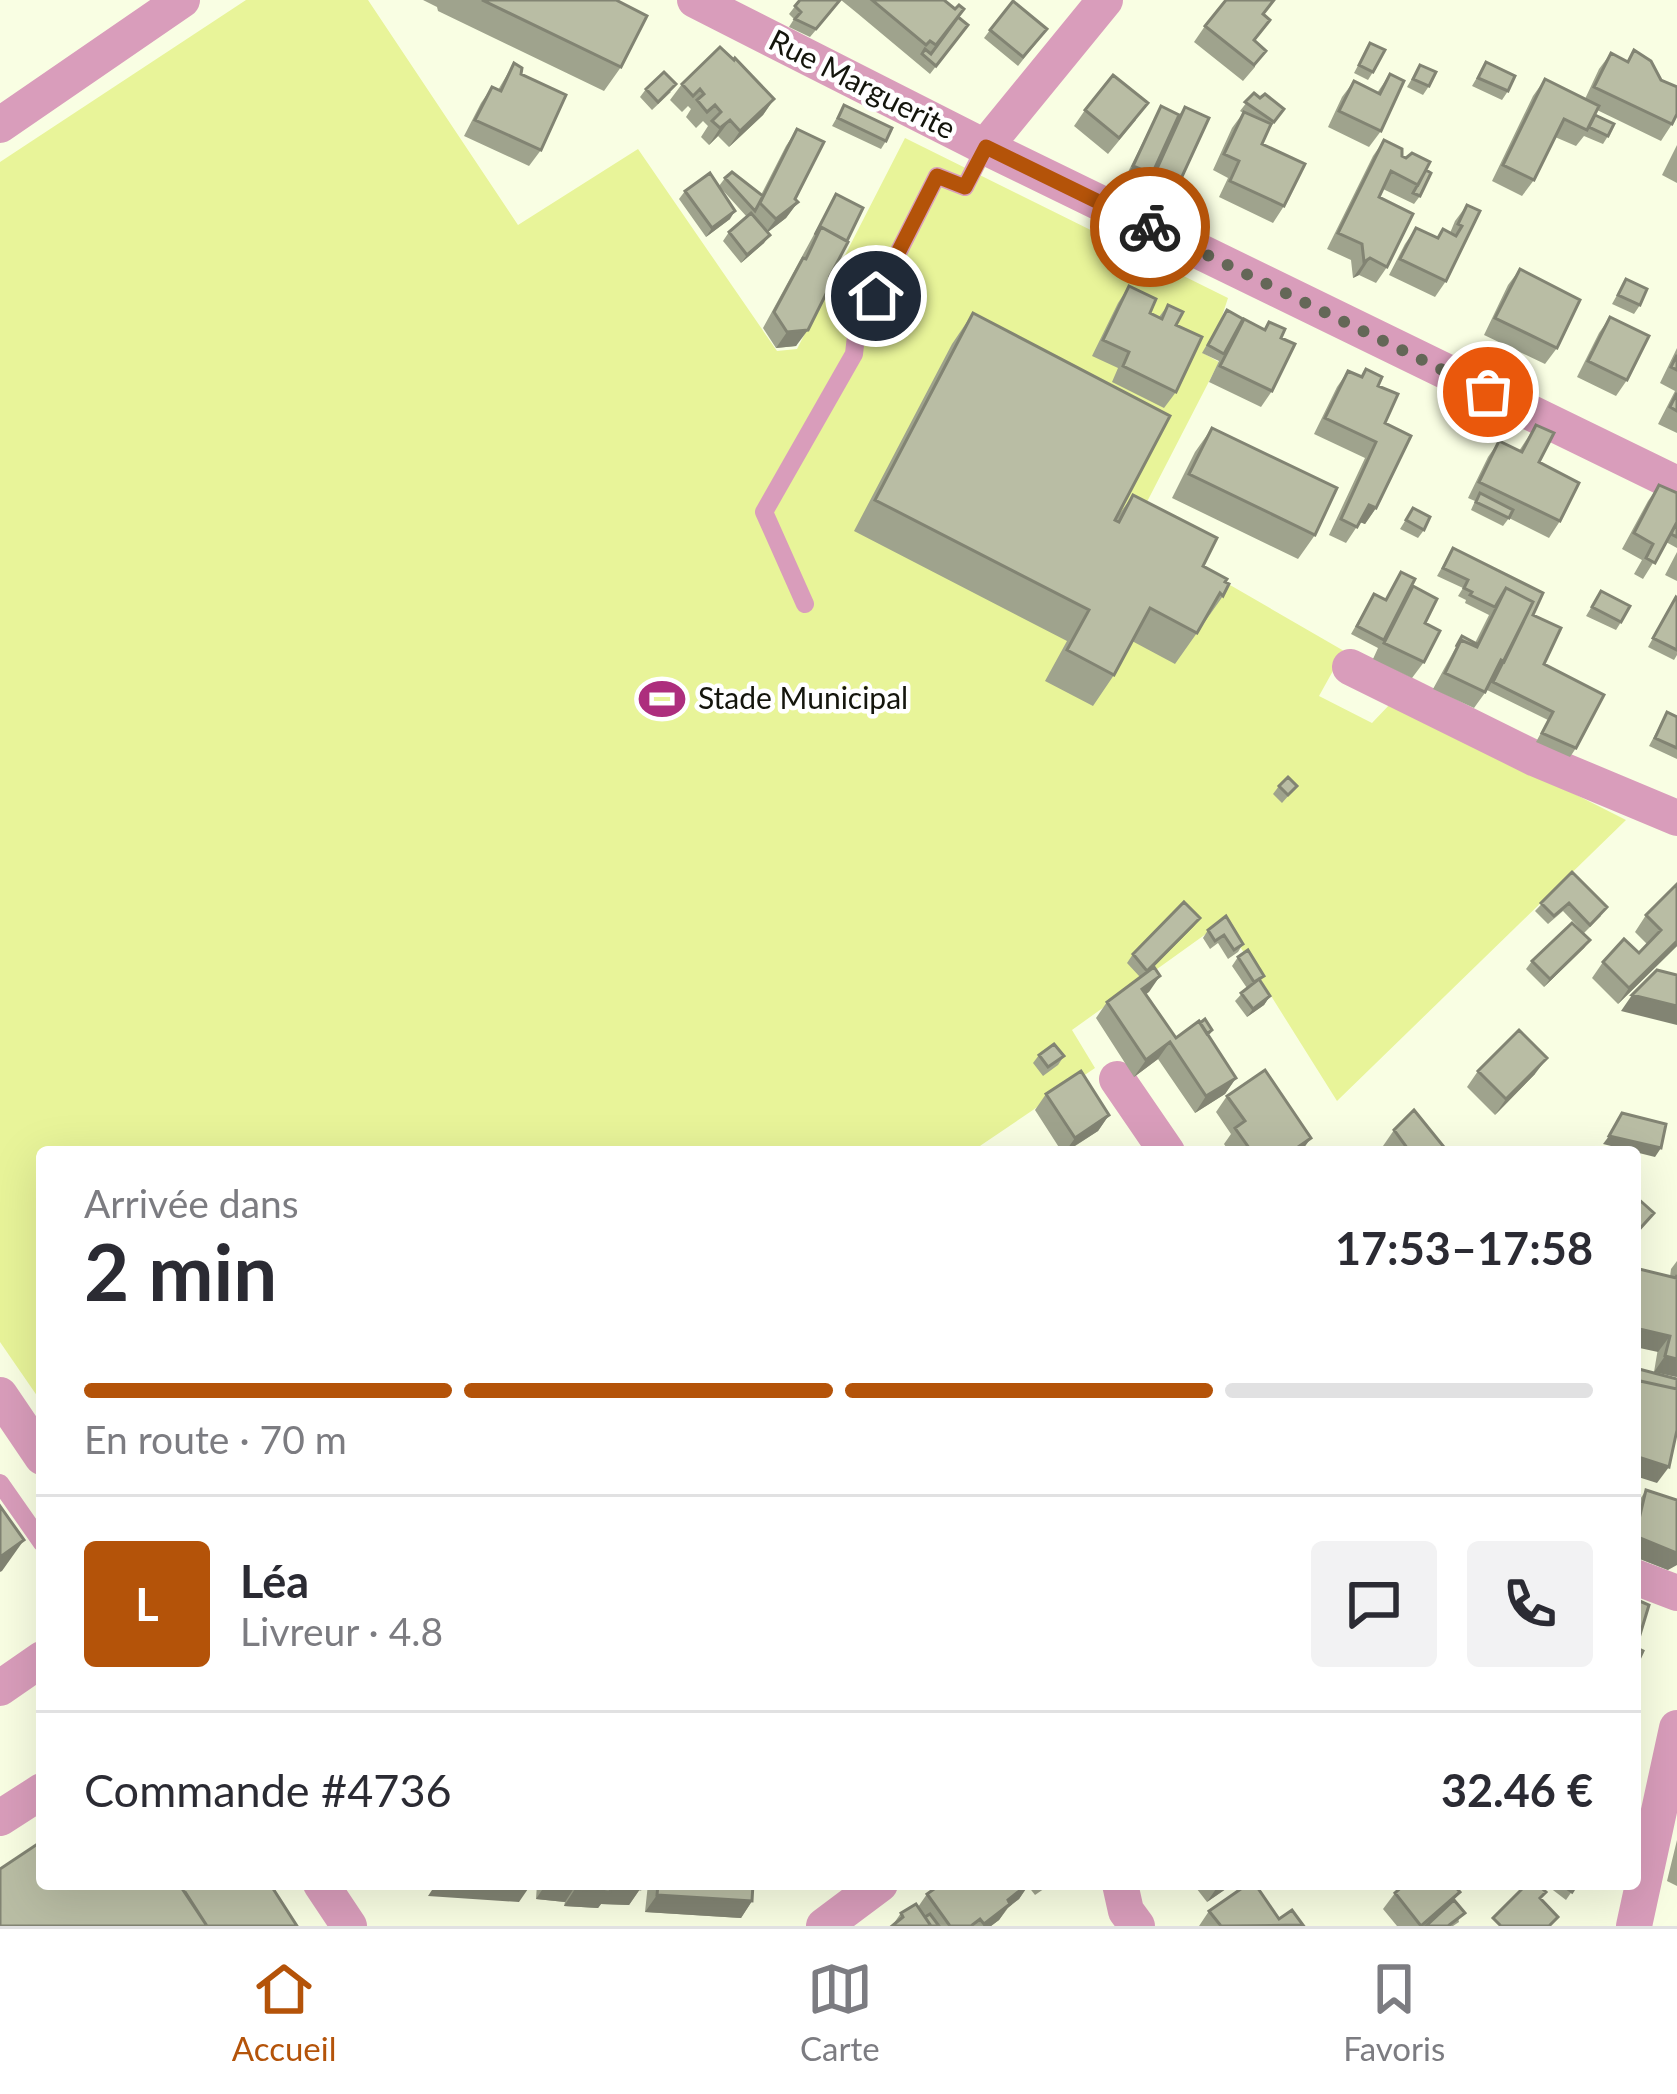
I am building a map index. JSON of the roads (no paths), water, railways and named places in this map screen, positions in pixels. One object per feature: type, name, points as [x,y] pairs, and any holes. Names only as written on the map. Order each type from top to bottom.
[{"type":"street","points":[[0,124],[182,0]]},
{"type":"street","name":"Rue Marguerite","points":[[694,0],[1677,484]]},
{"type":"street","points":[[986,147],[1106,0]]},
{"type":"street","points":[[1350,667],[1536,759],[1677,818]]},
{"type":"street","points":[[1118,1079],[1163,1146]]},
{"type":"street","points":[[0,1395],[36,1448]]},
{"type":"street","points":[[1641,1579],[1677,1593]]},
{"type":"street","points":[[0,1688],[36,1664]]},
{"type":"street","points":[[1634,1926],[1677,1728]]},
{"type":"street","points":[[0,1817],[36,1795]]},
{"type":"street","points":[[325,1890],[349,1926]]},
{"type":"street","points":[[824,1926],[872,1890]]},
{"type":"street","points":[[1121,1890],[1126,1911],[1137,1926]]},
{"type":"lane","points":[[805,604],[764,512],[854,354],[856,337],[937,176],[965,187],[986,147]]},
{"type":"lane","points":[[0,1484],[36,1535]]},
{"type":"place","name":"Stade Municipal","points":[[662,699]]}]
